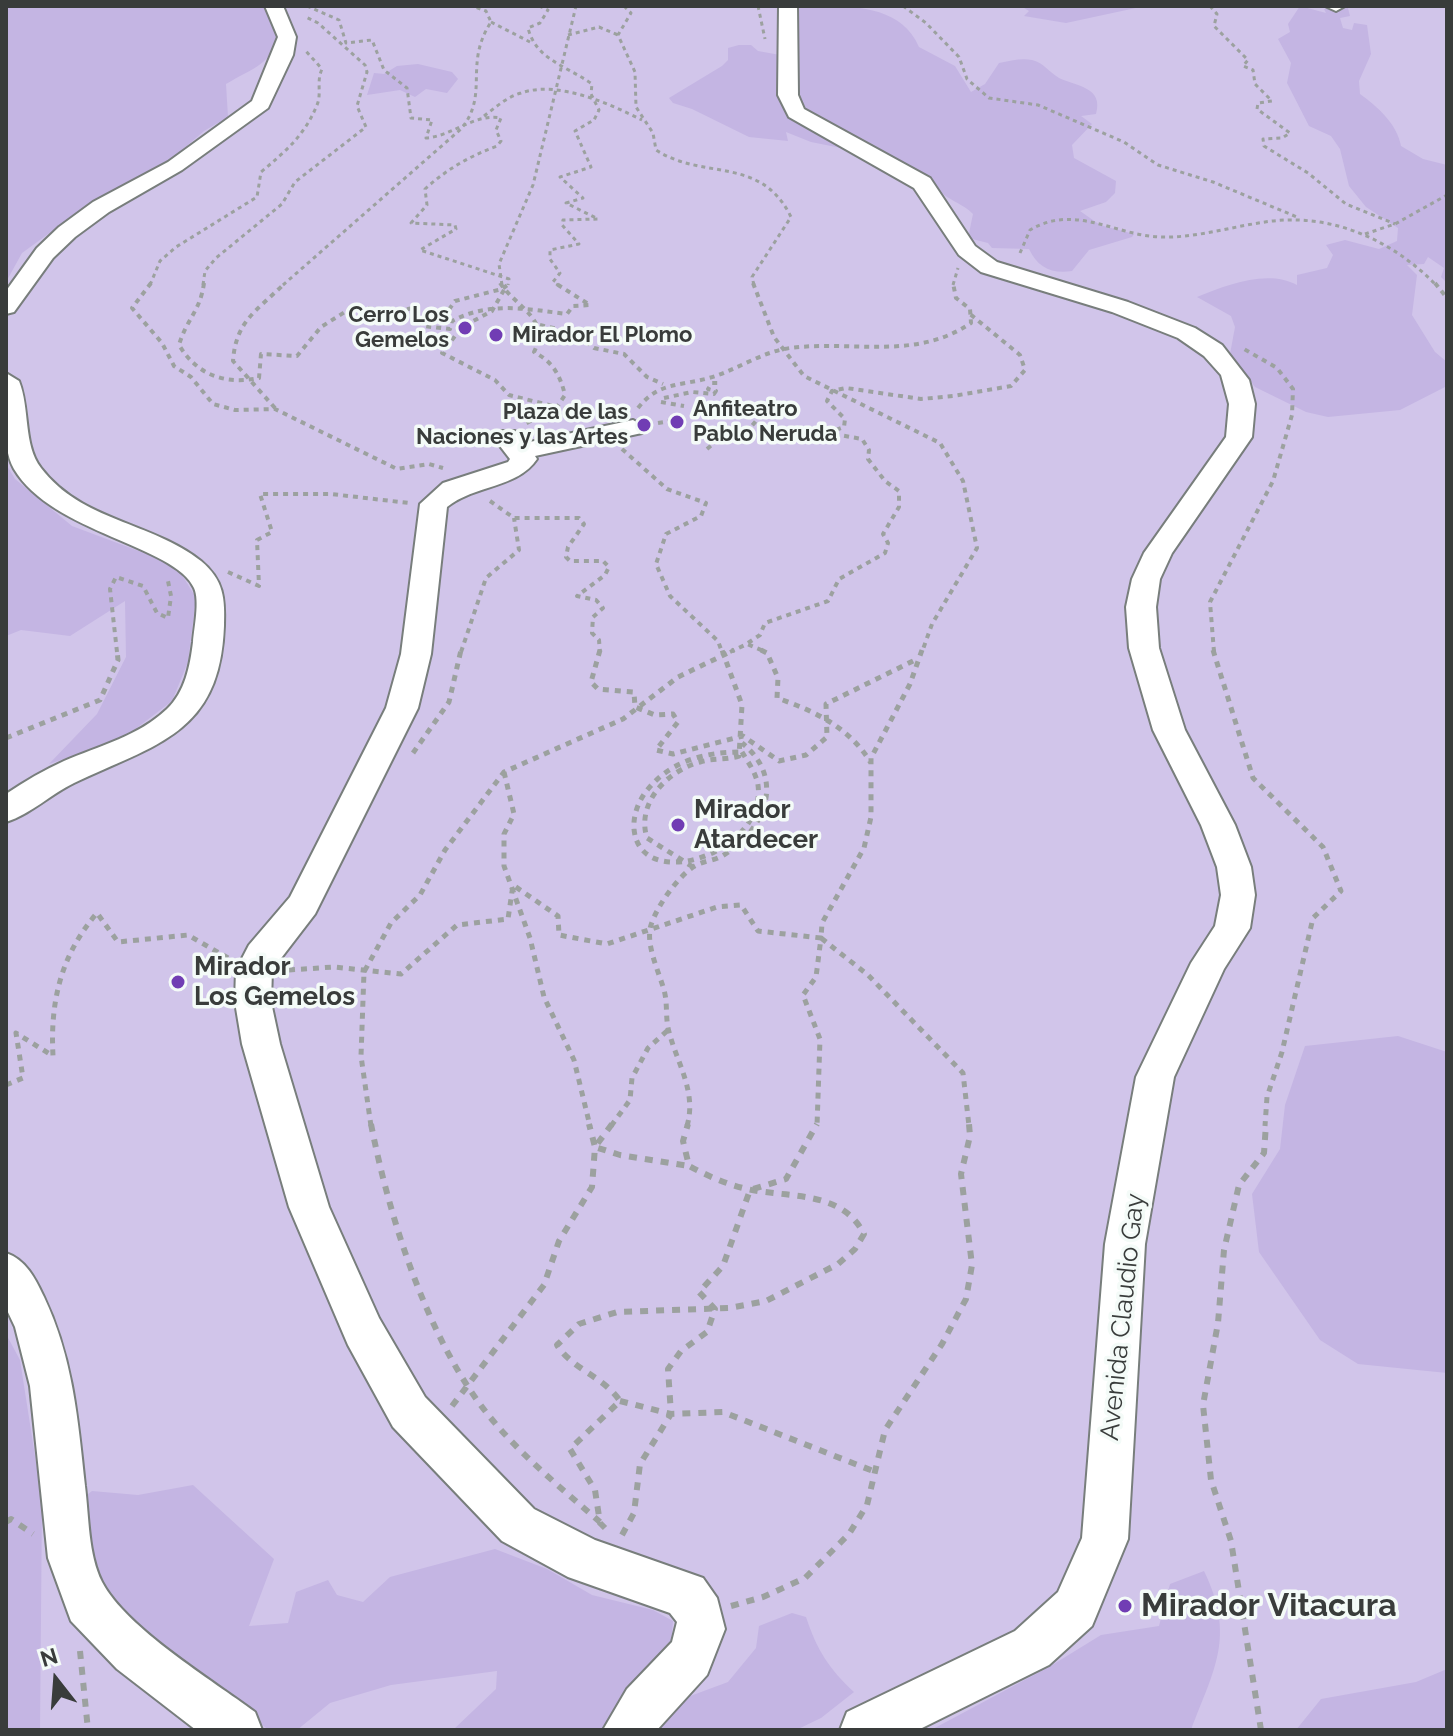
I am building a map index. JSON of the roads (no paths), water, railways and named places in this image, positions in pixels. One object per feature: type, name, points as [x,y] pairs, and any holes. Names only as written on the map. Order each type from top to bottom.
[{"type":"street","points":[[6,307],[45,253],[67,232],[101,207],[175,166],[261,104],[283,55],[287,37],[274,6]]},
{"type":"street","name":"Avenida Claudio Gay","points":[[788,6],[788,95],[796,113],[922,183],[934,195],[965,251],[988,266],[1134,312],[1208,348],[1230,368],[1237,381],[1243,416],[1239,437],[1158,553],[1146,579],[1140,629],[1169,730],[1218,825],[1234,867],[1238,895],[1232,928],[1209,963],[1155,1077],[1125,1244],[1105,1539],[1075,1609],[1032,1648],[865,1730]]},
{"type":"street","points":[[6,381],[15,400],[19,453],[27,470],[52,497],[93,523],[186,561],[209,587],[201,673],[189,704],[169,724],[59,777],[6,810]]},
{"type":"street","points":[[628,1730],[644,1706],[690,1658],[701,1629],[700,1615],[686,1595],[626,1562],[552,1545],[518,1525],[409,1412],[363,1331],[299,1179],[253,1002],[252,984],[257,964],[303,905],[402,708],[416,654],[434,504],[443,495],[464,485],[518,468],[524,459],[512,445],[606,434],[645,426]]},
{"type":"street","points":[[6,1271],[28,1301],[42,1337],[53,1386],[70,1558],[88,1606],[124,1641],[237,1730]]},
{"type":"place","name":"Cerro Los Gemelos","points":[[465,328]]},
{"type":"place","name":"Mirador El Plomo","points":[[496,335]]},
{"type":"place","name":"Anfiteatro Pablo Neruda","points":[[677,422]]},
{"type":"place","name":"Plaza de las Naciones y las Artes","points":[[644,425]]},
{"type":"place","name":"Mirador Atardecer","points":[[678,825]]},
{"type":"place","name":"Mirador Los Gemelos","points":[[178,982]]},
{"type":"place","name":"Mirador Vitacura","points":[[1125,1606]]}]
